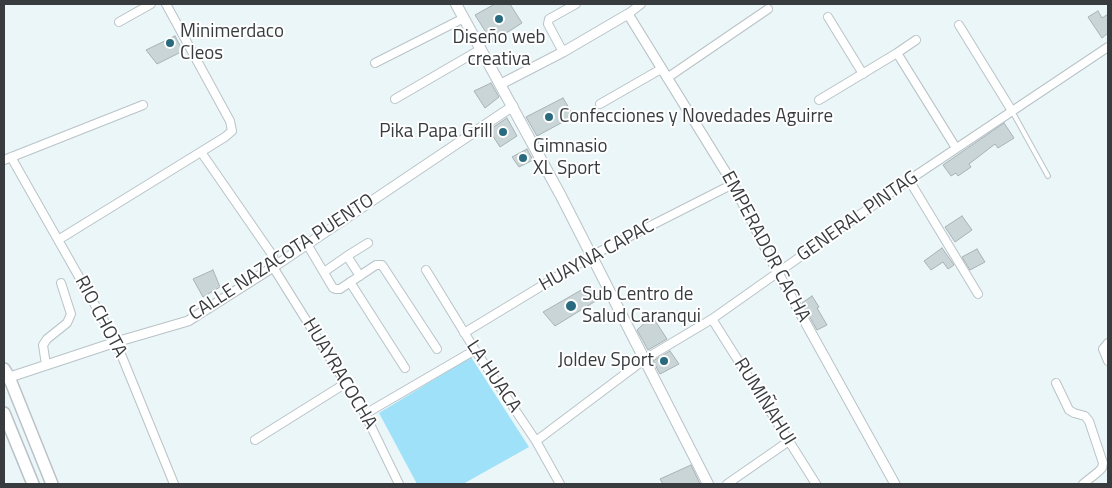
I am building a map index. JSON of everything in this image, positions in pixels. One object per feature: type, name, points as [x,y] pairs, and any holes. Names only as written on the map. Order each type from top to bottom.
[{"type":"main road","points":[[456,4],[513,106],[708,484]]},
{"type":"main road","points":[[5,375],[52,484]]},
{"type":"main road","points":[[4,413],[33,484]]},
{"type":"street","points":[[119,22],[151,4]]},
{"type":"street","points":[[58,240],[232,131],[230,121],[166,4]]},
{"type":"street","points":[[563,52],[548,24],[549,19],[574,4]]},
{"type":"street","points":[[501,84],[563,52],[628,14],[641,4]]},
{"type":"street","points":[[667,78],[768,9]]},
{"type":"street","name":"EMPERADOR CACHA","points":[[628,14],[733,184],[778,273],[895,484]]},
{"type":"street","points":[[828,17],[863,74]]},
{"type":"street","points":[[375,63],[464,18]]},
{"type":"street","points":[[959,25],[1012,111]]},
{"type":"street","points":[[819,100],[916,40]]},
{"type":"street","name":"GENERAL PINTAG","points":[[536,441],[644,359],[712,319],[909,180],[1108,47]]},
{"type":"street","points":[[395,99],[481,49]]},
{"type":"street","points":[[897,53],[956,148]]},
{"type":"street","points":[[600,104],[661,69]]},
{"type":"street","points":[[8,158],[143,105]]},
{"type":"street","name":"CALLE NAZACOTA PUENTO","points":[[5,375],[46,365],[116,342],[188,322],[513,106]]},
{"type":"street","points":[[201,152],[273,256]]},
{"type":"street","name":"RIO CHOTA","points":[[8,158],[58,240],[116,342],[174,484]]},
{"type":"street","points":[[909,180],[978,294]]},
{"type":"street","name":"HUAYNA CAPAC","points":[[464,333],[591,256],[733,184]]},
{"type":"street","points":[[324,272],[368,243]]},
{"type":"street","points":[[307,244],[333,288],[336,289],[340,289],[376,265],[382,265],[437,349]]},
{"type":"street","points":[[347,256],[360,276]]},
{"type":"street","name":"HUAYRACOCHA","points":[[273,267],[366,414],[399,484]]},
{"type":"street","name":"LA HUACA","points":[[426,270],[464,333],[536,441],[560,484]]},
{"type":"street","points":[[350,282],[405,368]]},
{"type":"street","points":[[46,365],[43,345],[67,323],[71,314],[61,283]]},
{"type":"street","name":"RUMIÑAHUI","points":[[712,319],[816,484]]},
{"type":"street","points":[[1108,343],[1103,349],[1108,361]]},
{"type":"street","points":[[366,414],[475,350]]},
{"type":"street","points":[[255,440],[346,383]]},
{"type":"street","points":[[1056,383],[1069,410],[1085,416],[1089,421],[1103,463],[1102,468],[1083,484]]},
{"type":"street","points":[[727,484],[789,441]]},
{"type":"lane","points":[[1012,111],[1048,176]]},
{"type":"shaded area","points":[[471,357],[529,447],[463,484],[417,484],[379,413]]},
{"type":"building","name":"Diseño web creativa","points":[[495,4],[510,4],[522,23],[492,42],[475,15]]},
{"type":"building","points":[[1098,11],[1102,18],[1108,14],[1108,33],[1102,38],[1088,17]]},
{"type":"building","name":"Minimerdaco Cleos","points":[[175,36],[183,51],[157,64],[146,50]]},
{"type":"building","points":[[491,83],[499,97],[485,108],[474,91]]},
{"type":"building","name":"Confecciones y Novedades Aguirre","points":[[563,98],[574,116],[537,136],[526,117]]},
{"type":"building","name":"Pika Papa Grill","points":[[507,118],[517,136],[500,147],[489,130]]},
{"type":"building","points":[[1004,123],[1014,138],[998,148],[995,144],[969,164],[971,167],[958,176],[956,173],[951,176],[943,165]]},
{"type":"building","name":"Gimnasio XL Sport","points":[[527,149],[533,160],[519,167],[512,157]]},
{"type":"building","points":[[962,216],[972,230],[955,242],[945,227]]},
{"type":"building","points":[[942,248],[954,265],[948,269],[943,262],[931,270],[924,261]]},
{"type":"building","points":[[977,249],[985,262],[970,270],[962,257]]},
{"type":"building","points":[[213,270],[220,287],[203,297],[193,279]]},
{"type":"building","name":"Sub Centro de Salud Caranqui","points":[[590,285],[599,299],[555,326],[543,312]]},
{"type":"building","points":[[812,296],[827,325],[817,330],[802,303]]},
{"type":"building","points":[[652,316],[667,339],[648,350],[637,330]]},
{"type":"building","name":"Joldev Sport","points":[[670,351],[679,364],[660,374],[653,361]]},
{"type":"building","points":[[691,465],[700,484],[663,484],[660,479]]},
{"type":"place","name":"Diseño web creativa","points":[[499,19]]},
{"type":"place","name":"Minimerdaco Cleos","points":[[170,43]]},
{"type":"place","name":"Confecciones y Novedades Aguirre","points":[[549,117]]},
{"type":"place","name":"Pika Papa Grill","points":[[503,132]]},
{"type":"place","name":"Gimnasio XL Sport","points":[[523,158]]},
{"type":"place","name":"Sub Centro de Salud Caranqui","points":[[571,306]]},
{"type":"place","name":"Joldev Sport","points":[[664,361]]}]
